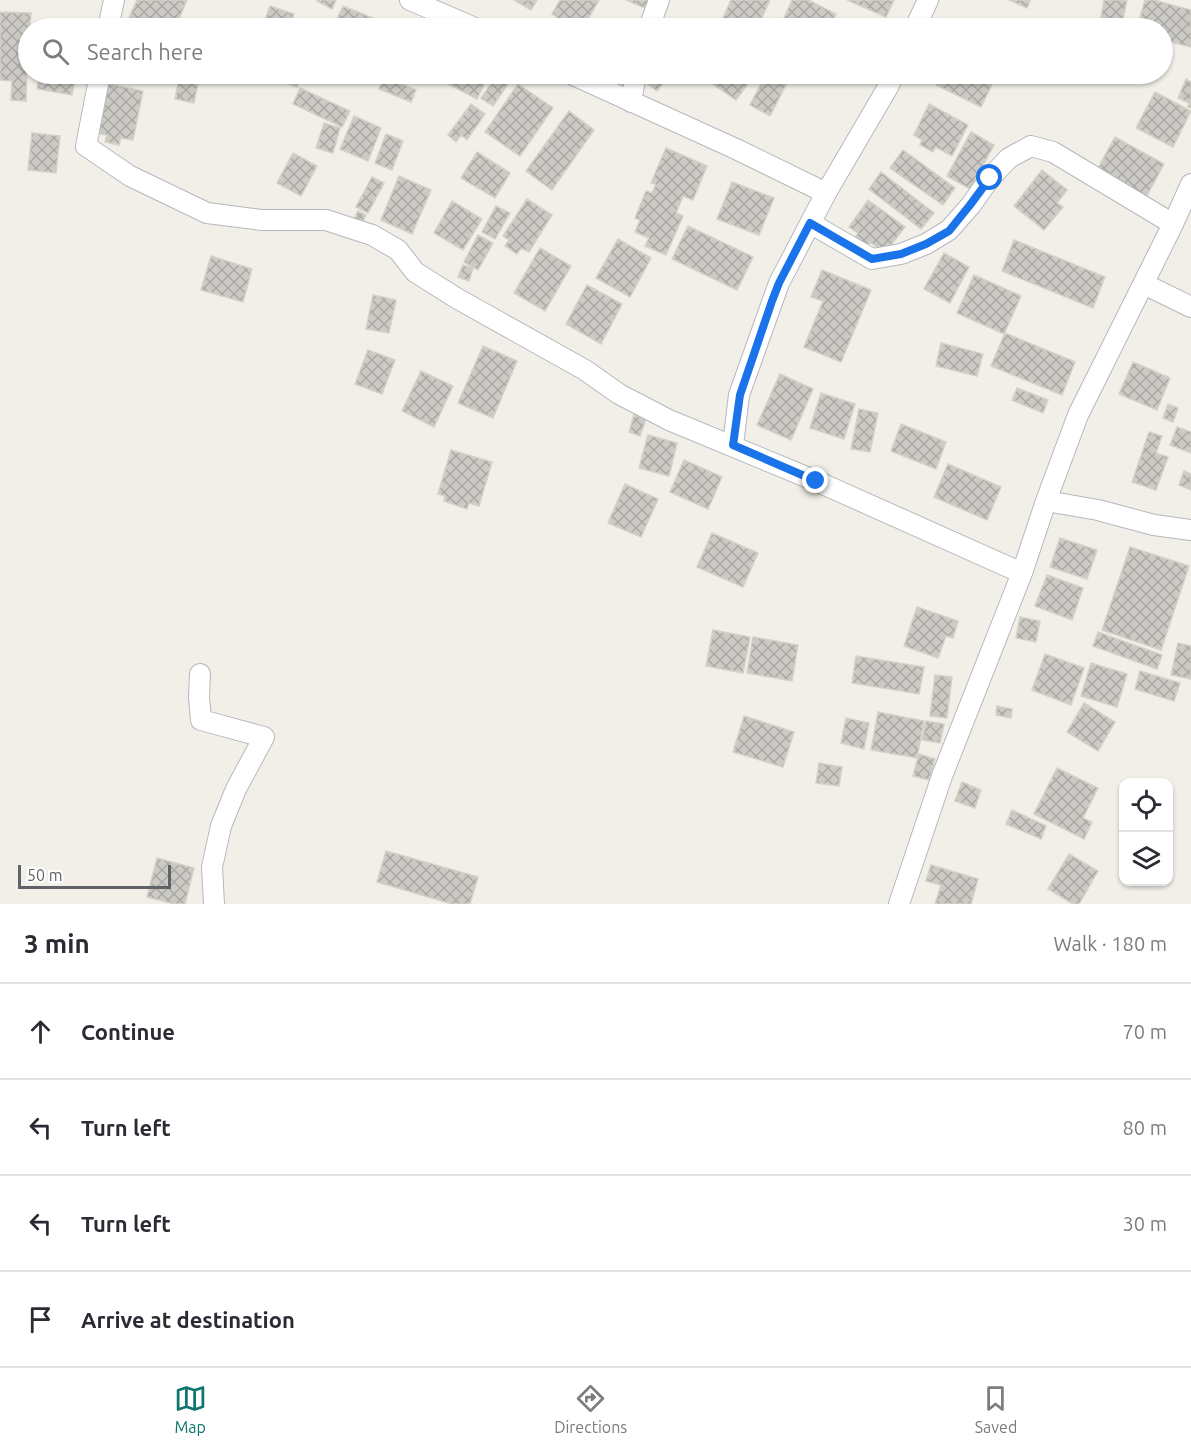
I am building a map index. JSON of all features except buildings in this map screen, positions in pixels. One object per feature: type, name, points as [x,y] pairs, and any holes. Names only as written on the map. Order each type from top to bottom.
[{"type":"street","points":[[110,18],[114,0]]},
{"type":"street","points":[[410,0],[452,18]]},
{"type":"street","points":[[653,18],[659,0]]},
{"type":"street","points":[[920,18],[928,0]]},
{"type":"street","points":[[98,84],[86,146],[130,176],[207,213],[262,220],[327,220],[372,235],[398,250],[415,272],[458,299],[669,420],[733,445],[1022,573]]},
{"type":"street","points":[[592,84],[736,149],[826,193]]},
{"type":"street","points":[[631,102],[634,84]]},
{"type":"street","points":[[733,445],[740,395],[779,283],[826,193],[889,84]]},
{"type":"street","points":[[810,223],[872,259],[901,254],[949,231],[990,178],[1009,158],[1031,146],[1053,152],[1173,224]]},
{"type":"street","points":[[899,904],[942,776],[1022,573],[1078,415],[1191,184]]},
{"type":"street","points":[[1143,284],[1191,307]]},
{"type":"street","points":[[1046,501],[1098,510],[1154,525],[1191,530]]},
{"type":"street","points":[[200,674],[201,720],[264,737],[236,789],[221,826],[212,867],[214,904]]},
{"type":"route","points":[[816,481],[733,445],[740,395],[772,301],[810,223],[872,259],[901,254],[949,231],[990,178]]}]
